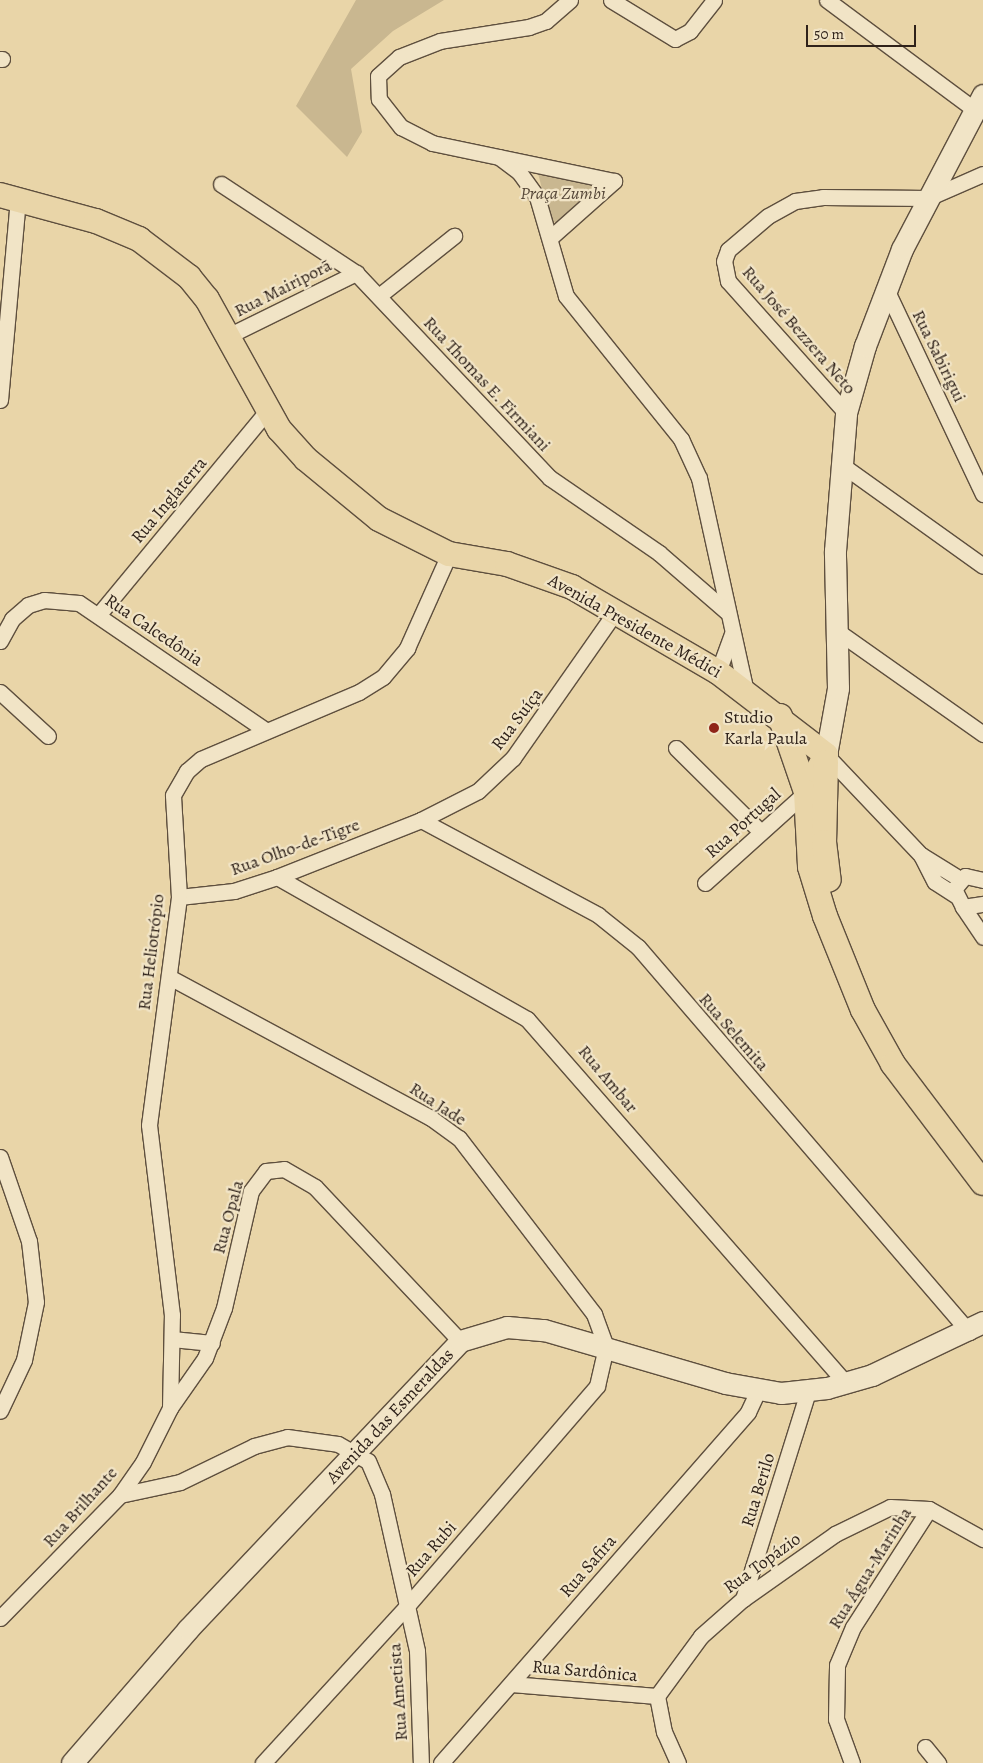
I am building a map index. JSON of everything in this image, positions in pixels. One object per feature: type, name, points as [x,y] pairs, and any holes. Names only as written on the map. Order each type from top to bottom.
[{"type":"main road","points":[[979,102],[928,198],[886,289],[846,413],[835,551],[837,709],[826,755],[826,864],[857,968],[900,1060],[983,1168]]},
{"type":"main road","name":"Avenida Presidente Médici","points":[[9,198],[96,221],[139,239],[189,277],[228,336],[266,412],[306,459],[371,514],[410,538],[449,554],[541,574],[616,611],[718,672],[746,691],[780,716],[826,755]]},
{"type":"main road","points":[[780,716],[806,792],[808,850],[816,891],[863,1010],[902,1077],[983,1183]]},
{"type":"main road","points":[[806,792],[826,755]]},
{"type":"main road","name":"Avenida das Esmeraldas","points":[[72,1763],[188,1629],[460,1341],[486,1331],[524,1327],[758,1391],[808,1392],[846,1384],[976,1327]]},
{"type":"street","points":[[550,238],[614,181],[432,143],[401,127],[379,99],[378,76],[399,56],[431,44],[546,22],[570,0]]},
{"type":"street","points":[[611,0],[674,39],[690,31],[714,0]]},
{"type":"street","points":[[828,0],[979,102]]},
{"type":"street","points":[[500,157],[529,183],[550,238],[566,296],[589,330],[652,401],[681,439],[699,478],[716,539],[726,611],[746,691]]},
{"type":"street","points":[[928,198],[983,174]]},
{"type":"street","name":"Rua Thomas E. Firmiani","points":[[221,184],[356,273],[380,295],[550,478],[659,553],[726,611]]},
{"type":"street","name":"Rua José Bezzera Neto","points":[[846,413],[738,294],[724,272],[724,260],[735,242],[795,201],[823,197],[928,198]]},
{"type":"street","points":[[0,400],[9,198]]},
{"type":"street","points":[[380,295],[454,236]]},
{"type":"street","name":"Rua Mairiporã","points":[[228,336],[356,273]]},
{"type":"street","name":"Rua Sabirigui","points":[[886,289],[983,494]]},
{"type":"street","name":"Rua Inglaterra","points":[[100,613],[266,412]]},
{"type":"street","points":[[842,464],[983,566]]},
{"type":"street","name":"Rua Heliotrópio","points":[[170,1408],[172,1339],[149,1125],[154,1066],[171,978],[179,897],[171,812],[177,784],[201,759],[264,729],[359,692],[383,677],[406,648],[449,554]]},
{"type":"street","name":"Rua Calcedônia","points":[[0,641],[12,619],[28,605],[44,600],[79,603],[100,613],[264,729]]},
{"type":"street","name":"Rua Suíça","points":[[420,820],[478,791],[513,758],[616,611]]},
{"type":"street","points":[[837,631],[983,734]]},
{"type":"street","points":[[718,672],[732,634]]},
{"type":"street","points":[[0,692],[48,736]]},
{"type":"street","points":[[676,748],[760,831]]},
{"type":"street","points":[[826,755],[921,854],[960,879]]},
{"type":"street","name":"Rua Portugal","points":[[705,883],[760,831],[806,792]]},
{"type":"street","name":"Rua Olho-de-Tigre","points":[[179,897],[234,891],[277,877],[420,820]]},
{"type":"street","name":"Rua Selemita","points":[[420,820],[598,915],[638,947],[976,1327]]},
{"type":"street","points":[[921,854],[935,882],[959,901],[983,937]]},
{"type":"street","points":[[960,879],[970,875],[983,880]]},
{"type":"street","name":"Rua Ambar","points":[[277,877],[527,1020],[846,1384]]},
{"type":"street","points":[[959,901],[960,879]]},
{"type":"street","points":[[959,901],[982,907]]},
{"type":"street","name":"Rua Jade","points":[[171,978],[431,1118],[458,1138],[594,1314],[606,1348]]},
{"type":"street","points":[[0,1157],[29,1241],[36,1302],[24,1360],[0,1411]]},
{"type":"street","name":"Rua Opala","points":[[170,1408],[212,1343],[251,1191],[260,1175],[278,1168],[301,1176],[326,1197],[460,1341]]},
{"type":"street","points":[[172,1339],[212,1343]]},
{"type":"street","name":"Rua Rubi","points":[[263,1763],[406,1607],[598,1386],[606,1348]]},
{"type":"street","name":"Rua Safira","points":[[441,1763],[748,1412],[758,1391]]},
{"type":"street","name":"Rua Berilo","points":[[743,1599],[808,1392]]},
{"type":"street","name":"Rua Brilhante","points":[[0,1618],[120,1495],[143,1462],[170,1408]]},
{"type":"street","points":[[120,1495],[180,1482],[272,1440],[303,1436],[356,1451]]},
{"type":"street","name":"Rua Ametista","points":[[356,1451],[368,1461],[382,1494],[406,1607],[420,1677],[420,1763]]},
{"type":"street","name":"Rua Topázio","points":[[657,1696],[701,1636],[743,1599],[863,1518],[890,1507],[929,1509],[983,1540]]},
{"type":"street","name":"Rua Água-Marinha","points":[[852,1763],[836,1719],[837,1665],[853,1627],[929,1509]]},
{"type":"street","name":"Rua Sardônica","points":[[511,1684],[657,1696]]},
{"type":"street","points":[[657,1696],[664,1732],[678,1763]]},
{"type":"street","points":[[925,1747],[938,1763]]},
{"type":"green space","points":[[356,0],[444,0],[393,31],[351,69],[362,132],[347,157],[296,106]]},
{"type":"green space","name":"Praça Zumbi","points":[[538,173],[599,184],[561,224],[550,221]]},
{"type":"place","name":"Studio Karla Paula","points":[[714,728]]}]
